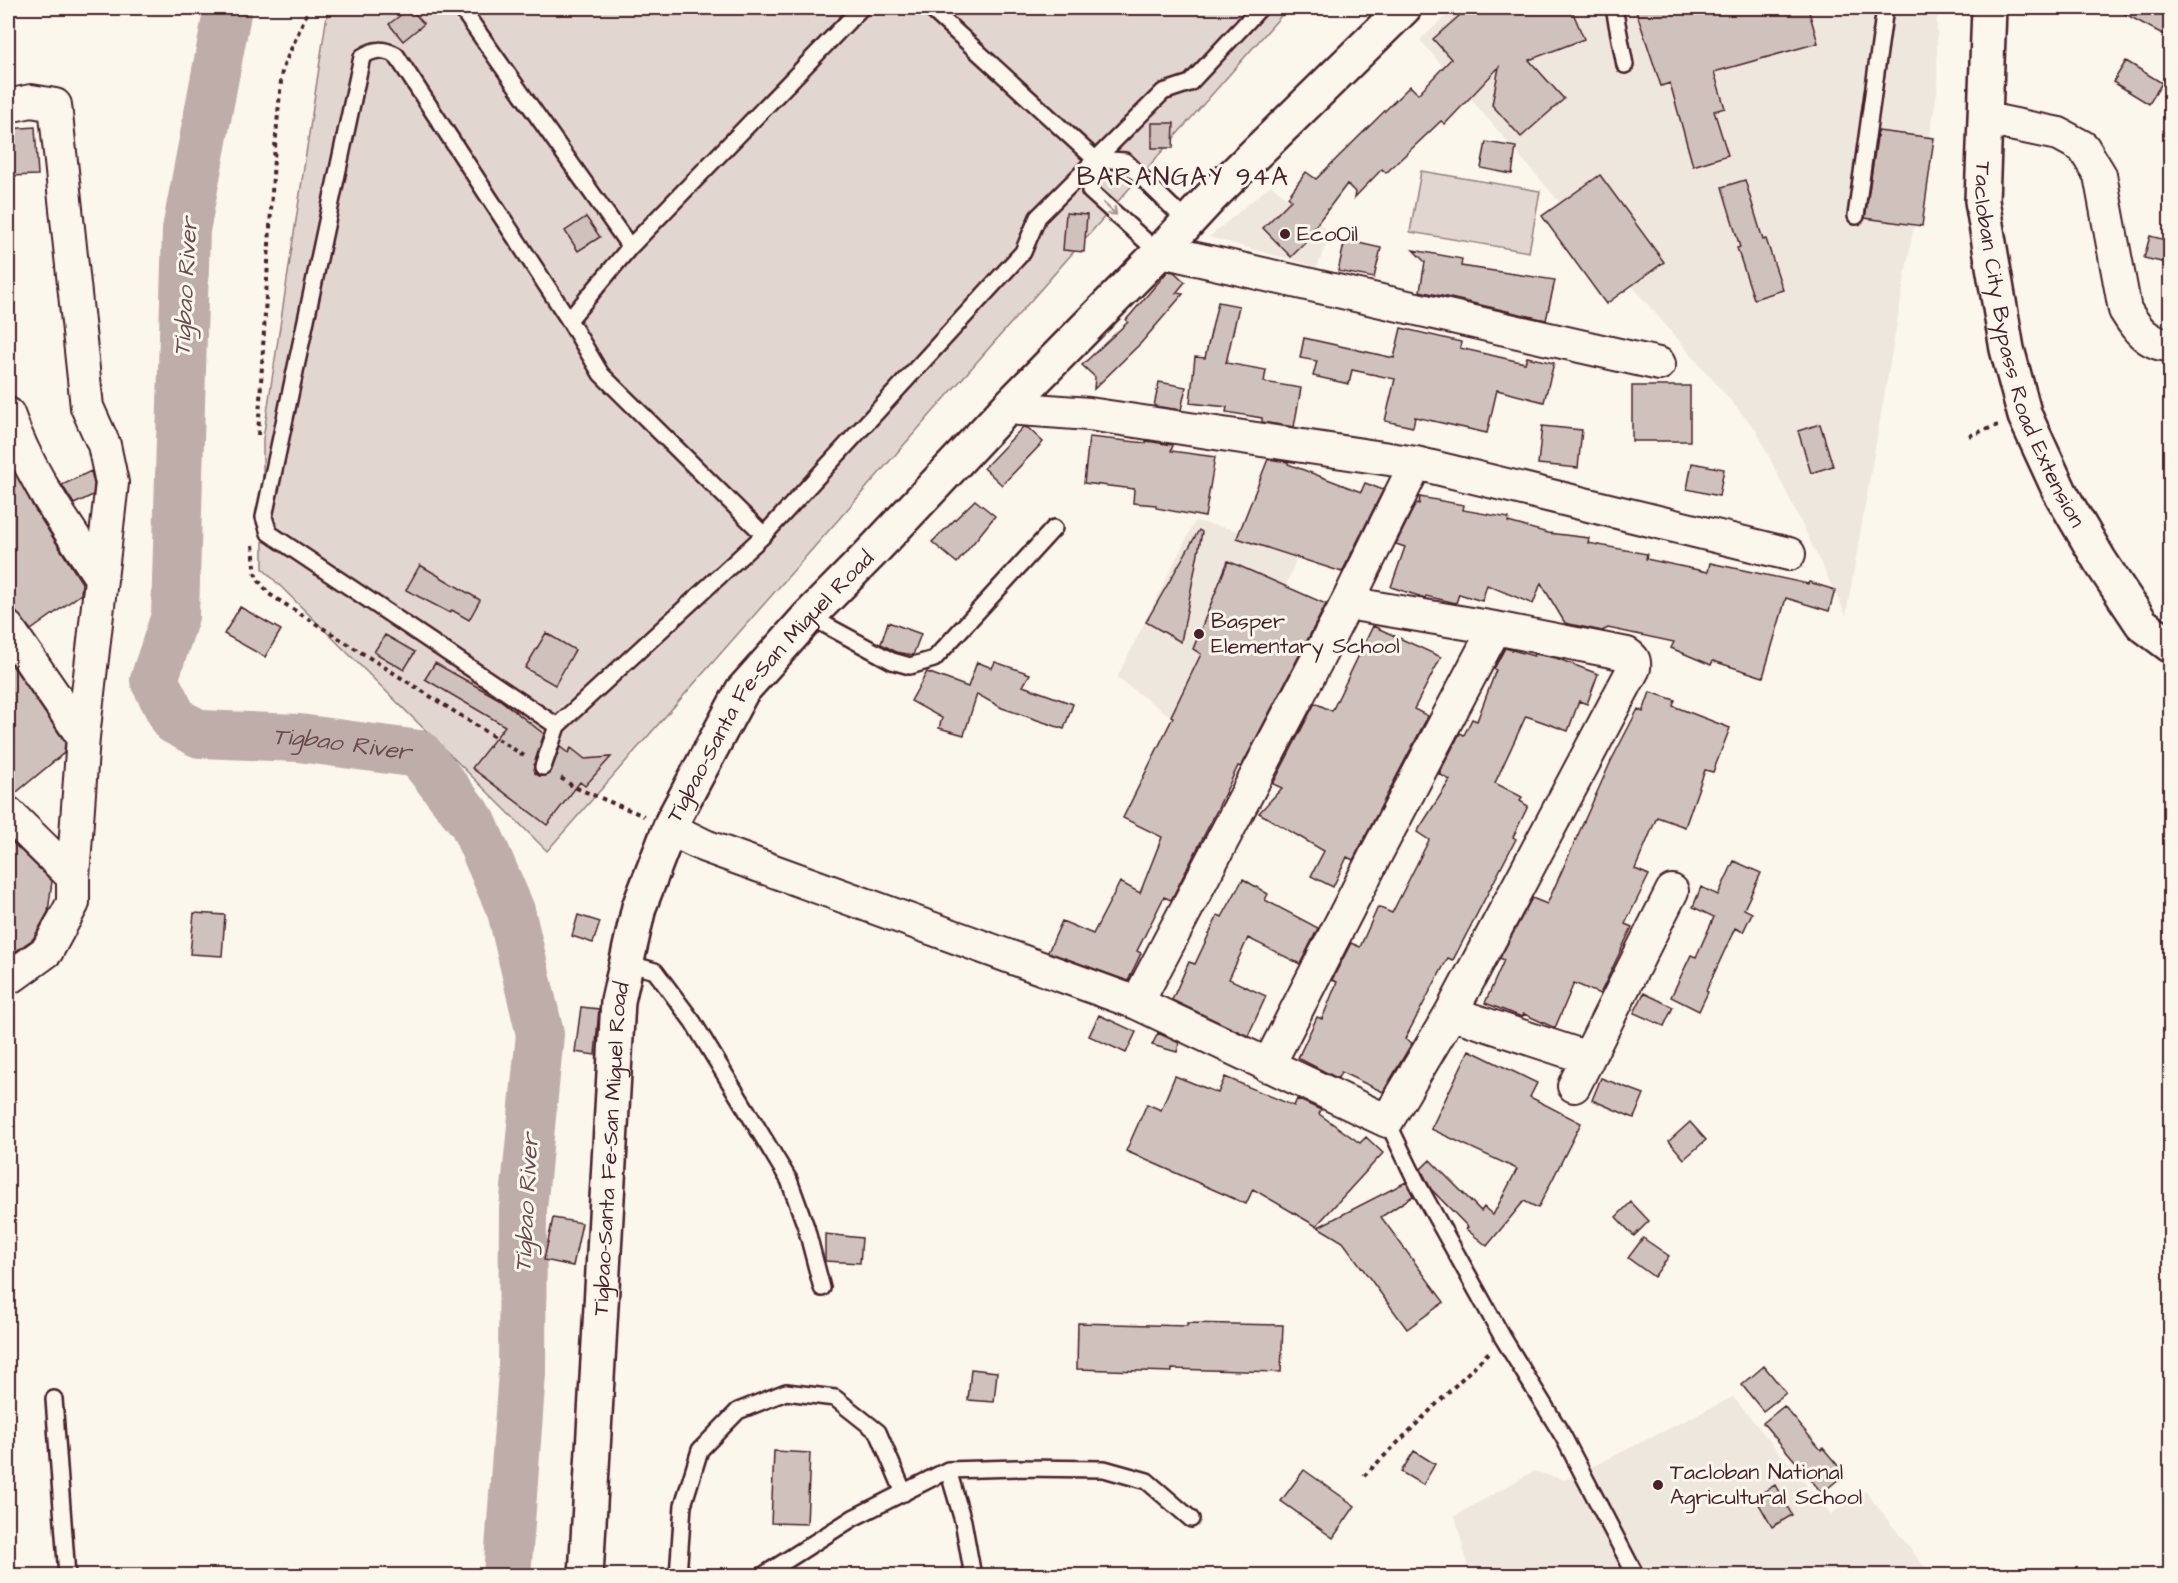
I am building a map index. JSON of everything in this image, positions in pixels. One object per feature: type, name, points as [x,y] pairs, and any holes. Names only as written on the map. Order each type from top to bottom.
[{"type":"main road","name":"Tigbao-Santa Fe-San Miguel Road","points":[[586,1575],[618,1001],[639,907],[670,829],[742,691],[809,616],[1187,222],[1404,8]]},
{"type":"main road","name":"Tacloban City Bypass Road Extension","points":[[1989,8],[1982,201],[2007,349],[2025,416],[2060,492],[2100,561],[2142,624],[2170,645]]},
{"type":"street","points":[[8,106],[31,101],[55,105],[87,407],[104,445],[112,483],[83,737],[73,903],[47,951],[10,973]]},
{"type":"street","points":[[1986,119],[2059,134],[2083,147],[2100,175],[2125,310],[2136,328],[2147,338],[2161,345],[2170,345]]},
{"type":"street","points":[[1160,252],[1659,364]]},
{"type":"street","points":[[1007,408],[1089,414],[1416,463],[1789,554]]},
{"type":"street","points":[[8,414],[17,441],[28,461],[57,511],[101,578]]},
{"type":"street","points":[[1137,1004],[1347,603],[1416,463]]},
{"type":"street","points":[[670,829],[705,846],[1137,1004],[1387,1121],[1451,1013],[1635,663],[1633,658],[1627,654],[1495,628],[1347,603]]},
{"type":"street","points":[[8,628],[83,737]]},
{"type":"street","points":[[1268,1066],[1495,628]]},
{"type":"street","points":[[8,813],[73,877]]},
{"type":"street","points":[[1574,1086],[1672,891]]},
{"type":"street","points":[[1451,1013],[1588,1058]]},
{"type":"lane","points":[[461,8],[630,247]]},
{"type":"lane","points":[[569,320],[630,247],[861,8]]},
{"type":"lane","points":[[930,8],[1095,159],[1125,161],[1187,222]]},
{"type":"lane","points":[[543,767],[557,726],[764,535],[1023,252],[1038,217],[1162,92],[1190,83],[1260,8]]},
{"type":"lane","points":[[1614,8],[1625,65]]},
{"type":"lane","points":[[1856,216],[1886,8]]},
{"type":"lane","points":[[557,726],[269,533],[264,517],[362,57],[375,50],[385,50],[396,55],[569,320],[601,374],[764,535]]},
{"type":"lane","points":[[1095,159],[1090,191],[1160,252]]},
{"type":"lane","points":[[809,616],[892,661],[910,666],[934,659],[1054,528]]},
{"type":"lane","points":[[627,963],[655,971],[693,1022],[789,1180],[806,1227],[822,1288]]},
{"type":"lane","points":[[1387,1121],[1417,1183],[1503,1338],[1563,1436],[1636,1575]]},
{"type":"lane","points":[[678,1575],[683,1504],[700,1450],[738,1411],[786,1392],[835,1398],[878,1432],[904,1492]]},
{"type":"lane","points":[[54,1399],[67,1575]]},
{"type":"lane","points":[[762,1575],[853,1518],[948,1470],[1104,1469],[1147,1480],[1191,1519]]},
{"type":"lane","points":[[948,1470],[963,1521],[973,1575]]},
{"type":"path","points":[[257,444],[274,158],[282,70],[309,8]]},
{"type":"path","points":[[254,538],[256,577],[269,594],[574,787],[670,829]]},
{"type":"path","points":[[1364,1476],[1503,1338]]},
{"type":"shaded area","points":[[328,8],[1288,8],[547,851],[263,569],[263,439]]},
{"type":"shaded area","points":[[1455,8],[1937,8],[1937,93],[1846,615],[1756,430],[1420,40]]},
{"type":"shaded area","points":[[1421,171],[1540,191],[1529,252],[1410,232]]},
{"type":"shaded area","points":[[1271,185],[1331,233],[1317,267],[1209,237]]},
{"type":"shaded area","name":"Basper Elementary School","points":[[1195,521],[1302,545],[1284,590],[1204,740],[1117,678]]},
{"type":"shaded area","name":"Tacloban National Agricultural School","points":[[1733,1397],[1831,1514],[1865,1491],[1931,1575],[1470,1575],[1455,1516],[1534,1471],[1565,1480]]},
{"type":"building","points":[[410,8],[424,24],[403,41],[389,24]]},
{"type":"building","points":[[1468,8],[1571,8],[1584,39],[1529,60],[1564,99],[1521,137],[1492,105],[1499,67],[1445,124],[1441,121],[1386,173],[1382,169],[1354,198],[1355,192],[1347,184],[1310,233],[1314,234],[1291,257],[1263,228],[1291,200],[1288,197],[1306,172],[1316,179],[1410,86],[1418,94],[1451,59],[1433,39]]},
{"type":"building","points":[[1635,8],[1808,8],[1818,43],[1714,72],[1725,108],[1714,111],[1728,155],[1693,166],[1670,83],[1661,86]]},
{"type":"building","points":[[2114,8],[2170,8],[2170,38]]},
{"type":"building","points":[[2126,61],[2162,83],[2149,104],[2113,82]]},
{"type":"building","points":[[1152,123],[1174,123],[1173,148],[1152,148]]},
{"type":"building","points":[[35,127],[38,175],[8,176],[8,129]]},
{"type":"building","points":[[1878,131],[1934,138],[1922,226],[1865,218]]},
{"type":"building","points":[[1486,142],[1516,147],[1512,174],[1481,168]]},
{"type":"building","points":[[1600,175],[1664,262],[1606,304],[1542,216]]},
{"type":"building","points":[[1745,180],[1763,240],[1766,239],[1783,290],[1754,299],[1737,248],[1740,247],[1722,187]]},
{"type":"building","points":[[1066,213],[1087,215],[1084,252],[1063,250]]},
{"type":"building","points":[[586,217],[600,237],[578,251],[565,231]]},
{"type":"building","points":[[2150,236],[2170,241],[2170,264],[2144,258]]},
{"type":"building","points":[[1345,240],[1381,248],[1374,278],[1338,271]]},
{"type":"building","points":[[1413,250],[1462,259],[1461,266],[1555,280],[1546,320],[1420,291],[1425,262]]},
{"type":"building","points":[[1168,271],[1174,272],[1185,282],[1176,293],[1183,294],[1141,343],[1094,389],[1095,377],[1082,365],[1128,322],[1126,320]]},
{"type":"building","points":[[1218,302],[1239,306],[1226,363],[1266,370],[1264,382],[1301,388],[1294,427],[1262,422],[1262,418],[1226,412],[1227,407],[1190,403],[1195,357],[1205,358]]},
{"type":"building","points":[[1401,328],[1461,342],[1460,348],[1525,363],[1527,357],[1554,363],[1544,402],[1497,390],[1487,433],[1415,417],[1413,427],[1385,421],[1395,379],[1352,370],[1349,384],[1313,376],[1317,361],[1300,358],[1304,338],[1394,358]]},
{"type":"building","points":[[1159,382],[1186,387],[1181,410],[1154,406]]},
{"type":"building","points":[[1632,386],[1690,386],[1690,441],[1632,441]]},
{"type":"building","points":[[1820,424],[1833,466],[1811,473],[1798,431]]},
{"type":"building","points":[[1542,426],[1582,430],[1578,468],[1538,464]]},
{"type":"building","points":[[1023,427],[1028,428],[1043,442],[1002,485],[984,468]]},
{"type":"building","points":[[1089,437],[1173,445],[1171,451],[1215,457],[1205,517],[1156,508],[1156,505],[1133,503],[1134,489],[1084,483]]},
{"type":"building","points":[[1268,459],[1288,462],[1288,464],[1361,492],[1365,483],[1383,490],[1342,572],[1237,538]]},
{"type":"building","points":[[8,460],[34,508],[82,583],[81,594],[31,630],[16,612],[8,610]]},
{"type":"building","points":[[1692,463],[1724,469],[1719,496],[1687,489]]},
{"type":"building","points":[[91,471],[94,484],[93,495],[74,504],[62,485]]},
{"type":"building","points":[[1420,497],[1464,505],[1463,510],[1509,518],[1508,522],[1548,533],[1589,538],[1588,543],[1647,554],[1646,559],[1708,572],[1710,563],[1808,584],[1809,582],[1835,590],[1829,611],[1786,598],[1763,677],[1713,661],[1711,665],[1671,648],[1674,642],[1608,628],[1602,631],[1565,623],[1541,583],[1533,604],[1487,585],[1482,601],[1459,594],[1456,603],[1426,596],[1425,598],[1391,587],[1405,547],[1396,544],[1416,503],[1419,504]]},
{"type":"building","points":[[975,500],[995,516],[957,563],[932,542]]},
{"type":"building","points":[[1199,530],[1202,532],[1181,642],[1146,622]]},
{"type":"building","points":[[1228,561],[1326,604],[1241,767],[1238,766],[1171,900],[1164,897],[1137,951],[1141,953],[1128,981],[1048,952],[1062,921],[1093,934],[1120,882],[1140,893],[1162,837],[1123,818],[1201,654],[1193,649]]},
{"type":"building","points":[[420,565],[480,600],[469,620],[452,610],[450,613],[406,590]]},
{"type":"building","points":[[240,607],[281,630],[265,657],[224,634]]},
{"type":"building","points":[[888,622],[921,634],[913,655],[896,652],[881,644]]},
{"type":"building","points":[[1373,626],[1441,657],[1414,709],[1428,716],[1353,860],[1347,857],[1333,887],[1311,876],[1324,851],[1259,813],[1282,788],[1273,784],[1315,703],[1332,711]]},
{"type":"building","points":[[546,633],[575,650],[555,685],[525,668]]},
{"type":"building","points":[[385,635],[415,652],[404,670],[374,652]]},
{"type":"building","points":[[1505,648],[1534,656],[1535,654],[1556,658],[1598,674],[1587,704],[1579,701],[1568,731],[1526,716],[1495,783],[1522,797],[1520,801],[1528,806],[1513,837],[1516,839],[1453,960],[1448,958],[1429,993],[1405,1039],[1412,1043],[1383,1092],[1341,1072],[1338,1078],[1298,1058],[1317,1017],[1322,1019],[1337,982],[1332,980],[1351,943],[1360,947],[1378,907],[1392,913],[1429,840],[1417,832],[1450,780],[1439,774],[1460,733],[1464,735],[1472,719],[1477,721],[1496,670],[1494,669]]},
{"type":"building","points":[[8,659],[65,742],[64,753],[12,796],[8,796]]},
{"type":"building","points":[[977,662],[992,668],[995,662],[1030,674],[1023,686],[1073,704],[1064,729],[1002,708],[977,694],[964,735],[939,728],[942,718],[911,701],[927,672],[968,687]]},
{"type":"building","points":[[435,663],[499,699],[544,734],[534,764],[535,773],[539,776],[550,774],[560,747],[568,753],[571,748],[585,759],[611,757],[585,786],[580,782],[547,825],[472,768],[505,726],[425,679]]},
{"type":"building","points":[[1650,692],[1675,700],[1673,706],[1730,728],[1713,772],[1705,770],[1685,827],[1657,817],[1635,869],[1649,875],[1625,924],[1632,927],[1600,994],[1574,983],[1555,1028],[1524,1014],[1522,1017],[1485,1003],[1504,960],[1500,958],[1532,898],[1547,904],[1611,761],[1638,709],[1643,712]]},
{"type":"building","points":[[8,838],[52,881],[48,912],[33,939],[13,953],[8,948]]},
{"type":"building","points":[[1734,861],[1761,873],[1744,909],[1752,913],[1743,932],[1735,928],[1699,1011],[1671,997],[1691,955],[1696,957],[1714,917],[1693,907],[1701,887],[1718,895]]},
{"type":"building","points":[[1243,879],[1268,894],[1265,900],[1318,928],[1300,964],[1248,938],[1229,979],[1266,996],[1248,1036],[1172,1000],[1189,962],[1195,964],[1218,915],[1222,917]]},
{"type":"building","points":[[194,913],[225,915],[222,956],[190,954]]},
{"type":"building","points":[[578,915],[600,922],[593,943],[572,936]]},
{"type":"building","points":[[1644,993],[1673,1007],[1664,1026],[1634,1013]]},
{"type":"building","points":[[581,1007],[599,1009],[595,1055],[575,1052]]},
{"type":"building","points":[[1099,1015],[1136,1032],[1126,1053],[1089,1036]]},
{"type":"building","points":[[1158,1033],[1179,1043],[1177,1052],[1152,1045]]},
{"type":"building","points":[[1469,1050],[1537,1083],[1530,1097],[1581,1123],[1538,1208],[1524,1201],[1487,1246],[1466,1229],[1468,1227],[1431,1189],[1421,1169],[1430,1160],[1481,1211],[1484,1207],[1493,1215],[1517,1169],[1431,1129]]},
{"type":"building","points":[[1175,1076],[1218,1093],[1225,1077],[1294,1106],[1297,1099],[1321,1110],[1319,1114],[1360,1143],[1366,1137],[1383,1153],[1316,1226],[1253,1189],[1246,1204],[1126,1151],[1147,1104],[1161,1110]]},
{"type":"building","points":[[1601,1078],[1644,1094],[1634,1118],[1592,1100]]},
{"type":"building","points":[[1690,1122],[1706,1140],[1684,1159],[1669,1141]]},
{"type":"building","points":[[1406,1182],[1413,1196],[1381,1217],[1444,1302],[1407,1329],[1343,1242],[1318,1227]]},
{"type":"building","points":[[1631,1202],[1649,1221],[1634,1236],[1616,1217]]},
{"type":"building","points":[[553,1218],[582,1223],[573,1266],[544,1260]]},
{"type":"building","points":[[825,1234],[862,1238],[860,1263],[825,1261]]},
{"type":"building","points":[[1643,1238],[1669,1256],[1654,1277],[1628,1258]]},
{"type":"building","points":[[1078,1323],[1187,1326],[1187,1323],[1283,1325],[1281,1372],[1077,1369]]},
{"type":"building","points":[[1764,1366],[1786,1393],[1763,1411],[1742,1385]]},
{"type":"building","points":[[971,1369],[997,1372],[994,1402],[968,1400]]},
{"type":"building","points":[[1784,1406],[1821,1450],[1823,1448],[1845,1474],[1822,1493],[1763,1423]]},
{"type":"building","points":[[774,1451],[810,1453],[807,1524],[771,1523]]},
{"type":"building","points":[[1414,1451],[1435,1464],[1423,1485],[1401,1472]]},
{"type":"building","points":[[1304,1470],[1355,1506],[1333,1538],[1281,1501]]},
{"type":"building","points":[[1775,1485],[1792,1515],[1772,1527],[1755,1497]]},
{"type":"waterway","name":"Tigbao River","points":[[228,8],[186,230],[175,616],[154,680],[175,721],[200,734],[299,738],[419,754],[473,823],[511,911],[540,1034],[523,1209],[522,1373],[507,1576]]},
{"type":"place","name":"EcoOil","points":[[1285,234]]},
{"type":"place","name":"Basper Elementary School","points":[[1199,634]]},
{"type":"place","name":"Tacloban National Agricultural School","points":[[1658,1485]]},
{"type":"district","name":"BARANGAY 94A","points":[[1183,177]]}]
